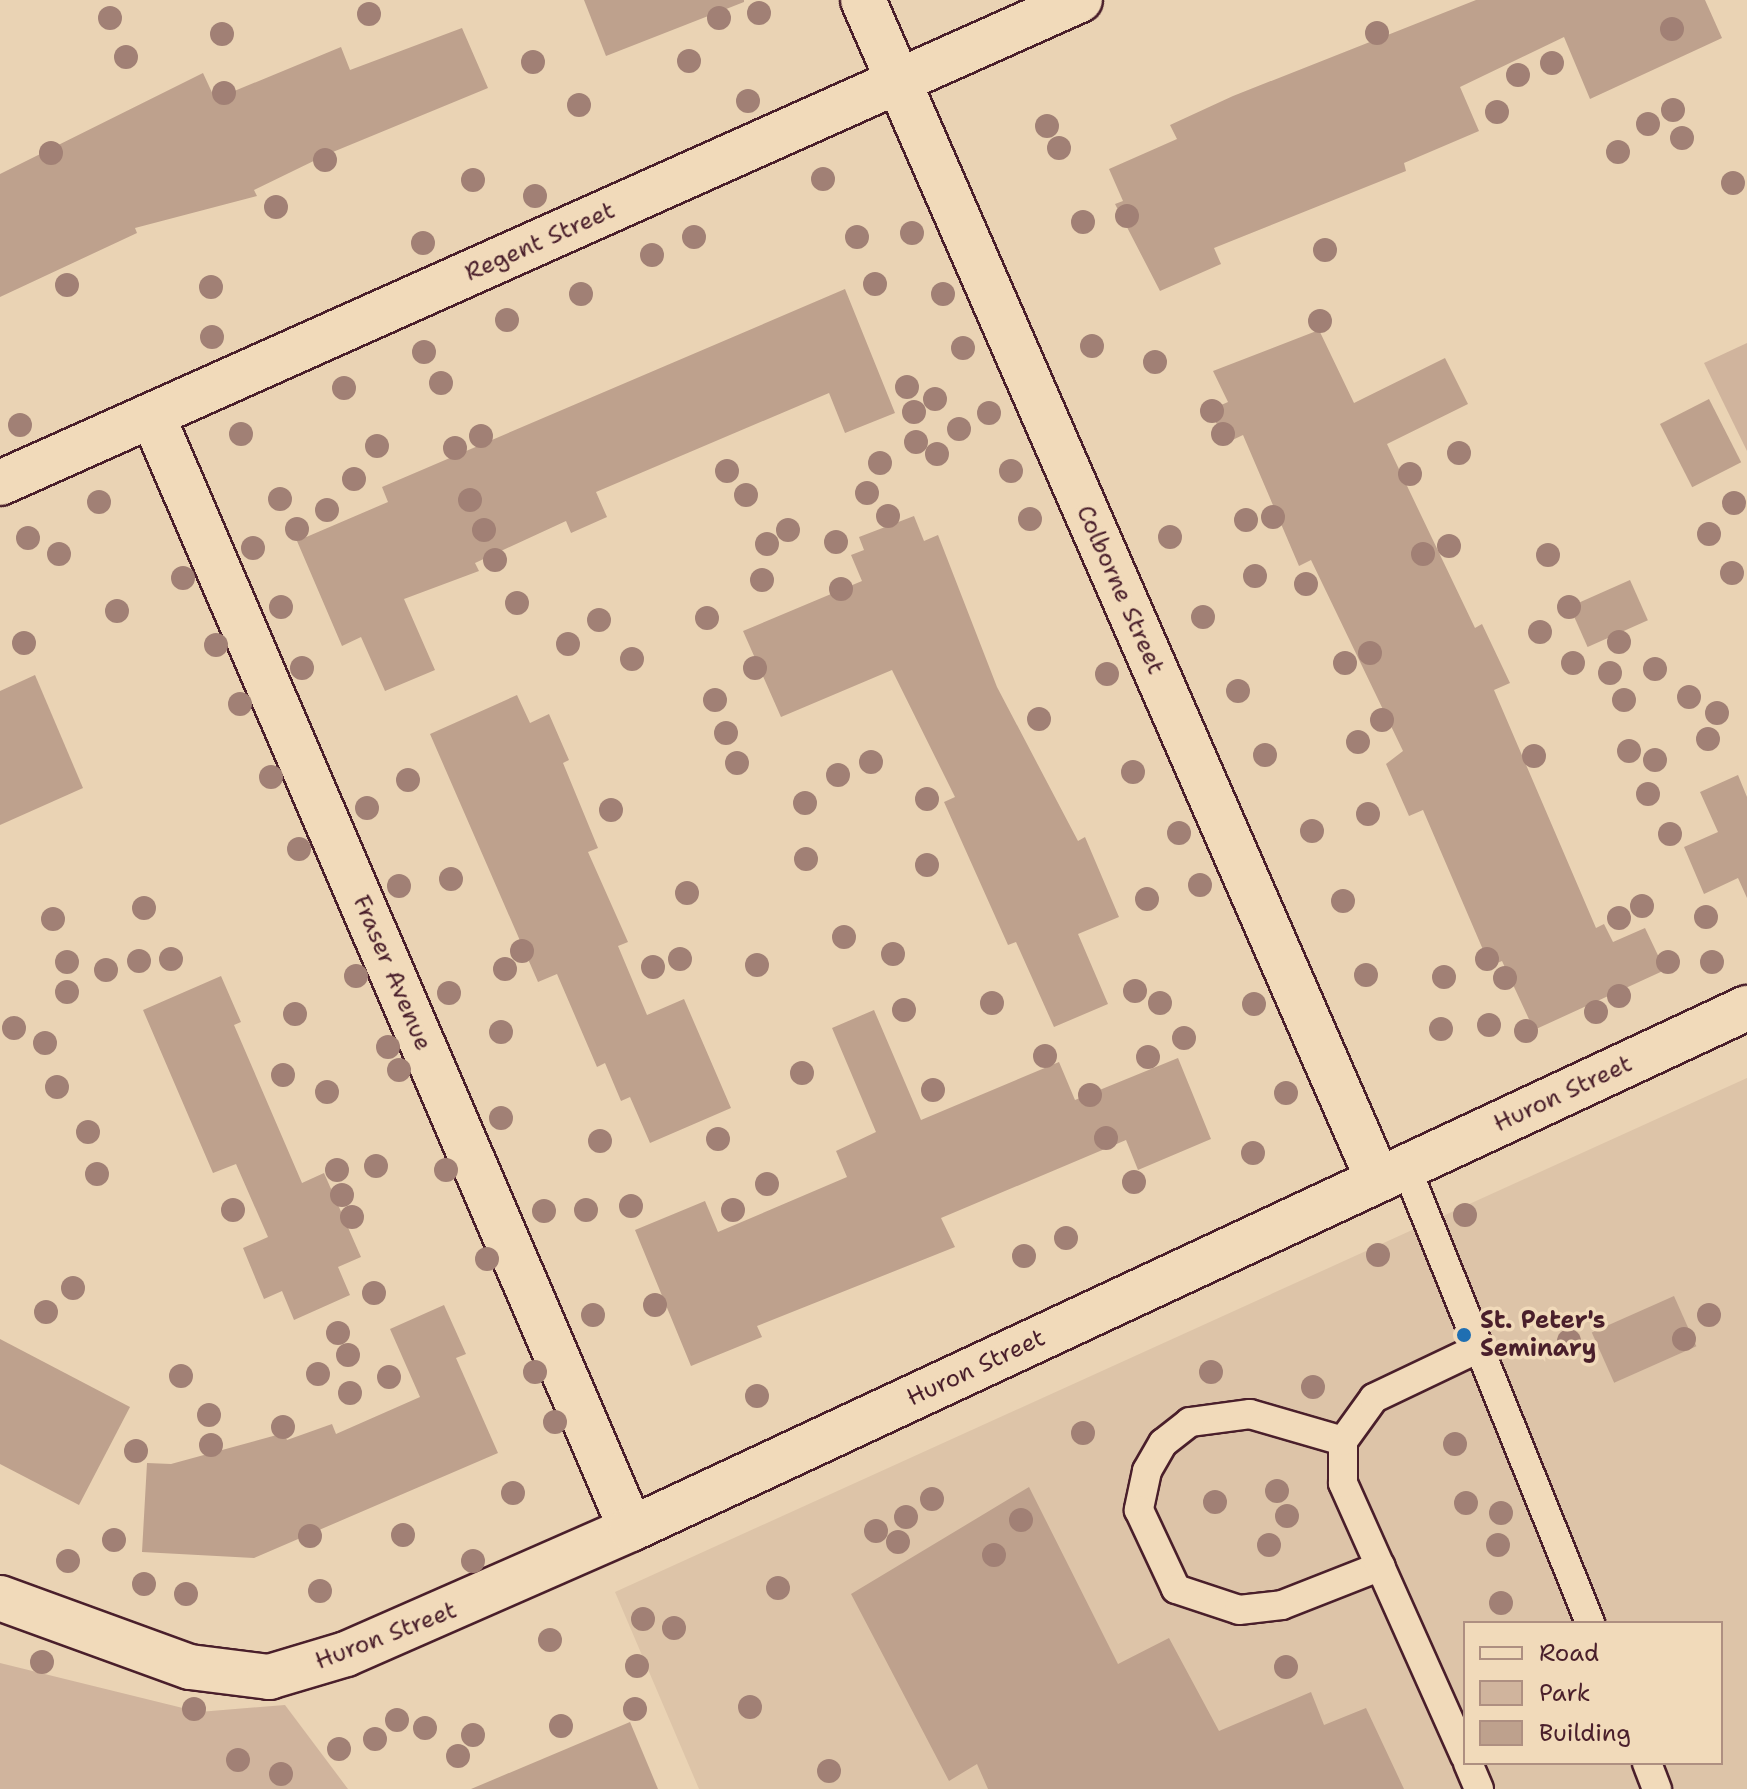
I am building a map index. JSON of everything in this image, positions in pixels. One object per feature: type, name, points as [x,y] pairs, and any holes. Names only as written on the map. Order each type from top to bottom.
[{"type":"street","name":"Colborne Street","points":[[863,0],[896,80],[1392,1174]]},
{"type":"street","name":"Regent Street","points":[[0,483],[1080,0]]},
{"type":"street","name":"Fraser Avenue","points":[[153,417],[631,1529]]},
{"type":"street","name":"Huron Street","points":[[0,1598],[190,1667],[269,1677],[346,1654],[631,1529],[1747,1008]]},
{"type":"lane","points":[[1392,1174],[1479,1348],[1589,1621]]},
{"type":"lane","points":[[1463,1751],[1343,1483],[1343,1441],[1374,1398],[1479,1348]]},
{"type":"lane","points":[[1343,1441],[1250,1414],[1190,1422],[1163,1443],[1147,1471],[1139,1510],[1176,1589],[1239,1610],[1282,1605],[1381,1566]]},
{"type":"lane","points":[[1469,1765],[1479,1789]]},
{"type":"lane","points":[[1648,1765],[1657,1789]]},
{"type":"shaded area","name":"St. Peter's Seminary","points":[[1747,1078],[1747,1789],[699,1789],[615,1592]]},
{"type":"green space","points":[[1747,343],[1747,451],[1704,363]]},
{"type":"green space","points":[[0,1663],[199,1712],[285,1705],[348,1789],[0,1789]]},
{"type":"building","points":[[584,0],[744,0],[744,2],[606,56]]},
{"type":"building","points":[[1476,0],[1705,0],[1722,38],[1590,99],[1564,37],[1460,87],[1479,131],[1404,163],[1406,171],[1214,248],[1221,264],[1160,291],[1115,204],[1123,201],[1109,169],[1177,139],[1170,125],[1233,96]]},
{"type":"building","points":[[462,28],[488,88],[328,154],[254,190],[257,196],[135,228],[137,233],[0,297],[0,174],[203,73],[215,99],[341,47],[350,70]]},
{"type":"building","points":[[845,289],[895,413],[845,433],[829,393],[596,492],[607,517],[571,533],[566,521],[475,563],[479,571],[404,599],[435,670],[385,691],[361,637],[342,646],[297,541],[388,502],[382,487]]},
{"type":"building","points":[[1319,330],[1354,403],[1445,358],[1468,404],[1387,444],[1475,628],[1482,624],[1510,683],[1494,690],[1596,928],[1604,924],[1613,942],[1645,928],[1665,970],[1534,1030],[1502,961],[1490,966],[1423,810],[1409,816],[1386,764],[1403,751],[1311,560],[1299,566],[1243,435],[1226,443],[1210,410],[1228,402],[1213,371]]},
{"type":"building","points":[[1709,399],[1741,462],[1692,487],[1660,424]]},
{"type":"building","points":[[914,516],[924,541],[938,535],[997,687],[1078,841],[1085,837],[1119,917],[1078,934],[1108,1004],[1054,1027],[1016,942],[1008,945],[944,802],[955,797],[892,670],[781,717],[743,631],[862,581],[851,555],[864,550],[859,537]]},
{"type":"building","points":[[1630,580],[1648,620],[1588,647],[1570,607]]},
{"type":"building","points":[[35,675],[83,788],[0,825],[0,691]]},
{"type":"building","points":[[517,695],[530,723],[549,714],[569,760],[563,763],[598,848],[588,852],[628,942],[618,946],[647,1015],[684,999],[731,1108],[650,1143],[630,1097],[621,1101],[605,1063],[597,1067],[557,974],[538,982],[430,734]]},
{"type":"building","points":[[1738,775],[1747,797],[1747,898],[1738,878],[1704,894],[1684,847],[1718,832],[1700,792]]},
{"type":"building","points":[[221,976],[241,1022],[234,1025],[302,1183],[324,1173],[361,1257],[338,1267],[350,1295],[294,1320],[282,1291],[264,1299],[243,1248],[268,1237],[236,1164],[213,1173],[143,1010]]},
{"type":"building","points":[[874,1010],[921,1120],[1059,1062],[1075,1100],[1178,1058],[1211,1139],[1138,1170],[1126,1140],[941,1218],[955,1247],[757,1326],[762,1337],[691,1366],[635,1230],[705,1201],[718,1232],[847,1177],[836,1151],[876,1132],[832,1028]]},
{"type":"building","points":[[1674,1296],[1696,1346],[1614,1383],[1592,1333]]},
{"type":"building","points":[[444,1305],[466,1354],[456,1358],[498,1453],[254,1558],[142,1552],[147,1463],[171,1464],[284,1433],[287,1440],[332,1424],[336,1434],[420,1397],[390,1329]]},
{"type":"building","points":[[0,1339],[130,1407],[79,1505],[0,1464]]},
{"type":"building","points":[[1029,1487],[1118,1664],[1169,1638],[1219,1731],[1311,1692],[1324,1725],[1366,1708],[1404,1789],[988,1789],[977,1764],[949,1781],[851,1594]]},
{"type":"building","points":[[630,1722],[658,1789],[471,1789]]},
{"type":"place","name":"St. Peter's Seminary","points":[[1464,1335]]}]
